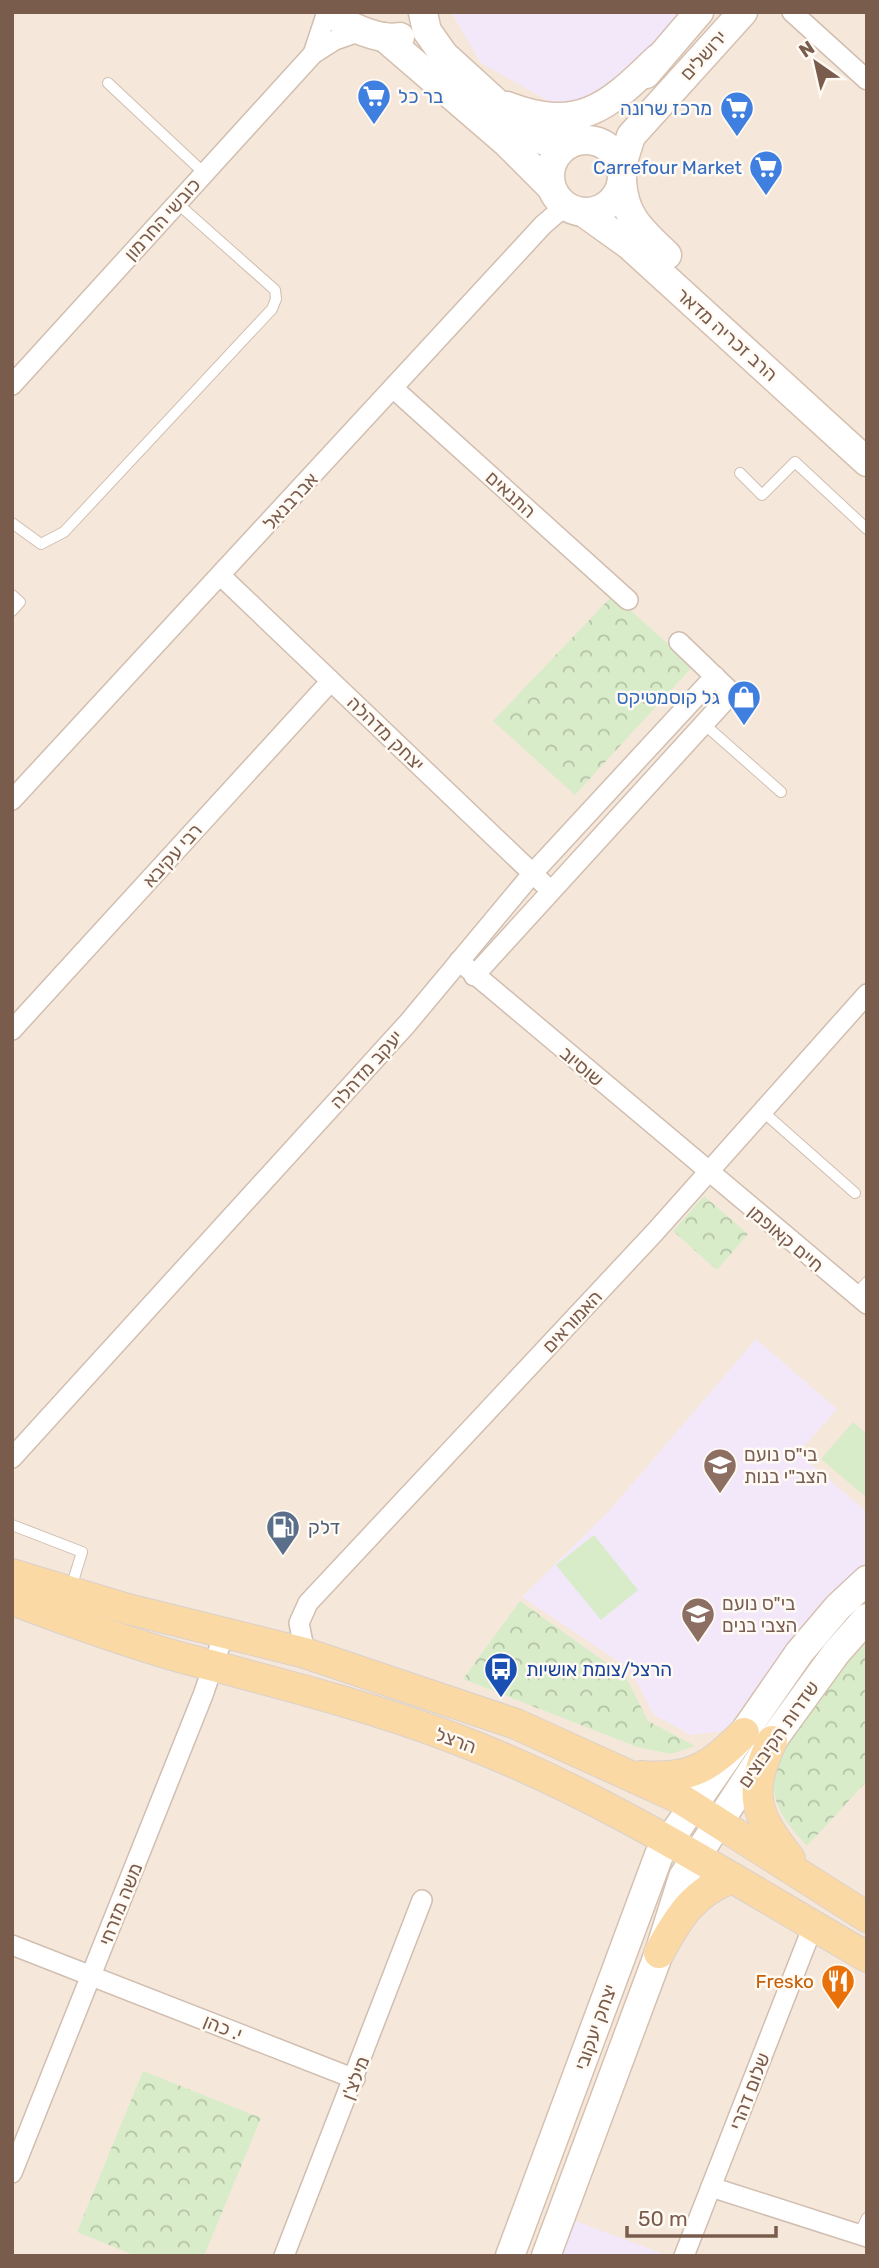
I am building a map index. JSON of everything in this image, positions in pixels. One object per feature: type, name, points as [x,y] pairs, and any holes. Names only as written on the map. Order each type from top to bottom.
[{"type":"main road","name":"הרצל","points":[[12,1574],[224,1634],[305,1653],[503,1720],[693,1805],[867,1917]]},
{"type":"main road","name":"הרצל","points":[[12,1601],[127,1641],[454,1738],[551,1778],[696,1855],[867,1957]]},
{"type":"main road","points":[[632,1776],[665,1778],[695,1772],[758,1737],[757,1807],[770,1833],[798,1871]]},
{"type":"main road","points":[[659,1952],[677,1920],[696,1896],[733,1878]]},
{"type":"street","name":"כובשי החרמון","points":[[313,54],[327,12]]},
{"type":"street","points":[[332,12],[339,19],[374,33],[499,135],[551,187],[556,196],[577,211],[604,207],[613,200],[621,174],[611,149],[601,143],[541,139],[433,42],[423,13]]},
{"type":"street","name":"ירושלים","points":[[574,143],[611,123],[657,59],[699,12]]},
{"type":"street","name":"ירושלים","points":[[621,174],[631,136],[743,12]]},
{"type":"street","points":[[792,12],[867,80]]},
{"type":"street","points":[[374,33],[405,35],[414,29],[423,13]]},
{"type":"street","name":"כובשי החרמון","points":[[12,385],[313,54],[335,40],[374,33]]},
{"type":"street","points":[[498,103],[554,119],[581,116],[619,96],[657,59]]},
{"type":"street","points":[[551,187],[551,168],[560,150],[574,143]]},
{"type":"street","name":"הרב זכריה מדאר","points":[[621,174],[624,205],[641,230],[867,435]]},
{"type":"street","name":"הרב זכריה מדאר","points":[[577,211],[629,245],[867,462]]},
{"type":"street","name":"אברבנאל","points":[[12,800],[543,225],[558,212],[577,211]]},
{"type":"street","name":"התנאים","points":[[393,388],[628,600]]},
{"type":"street","name":"יצחק מדהלה","points":[[221,576],[551,891]]},
{"type":"street","points":[[474,976],[732,693],[679,642]]},
{"type":"street","name":"יעקב מדהלה","points":[[12,1458],[388,1045],[532,874],[715,677]]},
{"type":"street","name":"רבי עקיבא","points":[[12,1030],[331,681]]},
{"type":"street","name":"שוסיוב","points":[[459,961],[706,1172]]},
{"type":"street","name":"האמוראים","points":[[305,1653],[299,1623],[309,1603],[482,1419],[867,994]]},
{"type":"street","name":"חיים קאופמן","points":[[706,1172],[863,1294]]},
{"type":"street","name":"שדרות הקיבוצים","points":[[696,1855],[720,1821],[799,1653],[838,1608],[867,1580]]},
{"type":"street","name":"שדרות הקיבוצים","points":[[693,1805],[867,1618]]},
{"type":"street","name":"משה מזרחי","points":[[12,2174],[215,1665],[224,1634]]},
{"type":"street","name":"יצחק יעקובי","points":[[510,2256],[651,1875],[669,1840],[693,1805]]},
{"type":"street","name":"יצחק יעקובי","points":[[546,2256],[659,1952],[683,1877],[696,1855]]},
{"type":"street","name":"מילצ'ן","points":[[284,2256],[355,2079],[422,1900]]},
{"type":"street","name":"שלום דהרי","points":[[684,2256],[813,1926]]},
{"type":"street","name":"י. כהן","points":[[12,1945],[355,2079]]},
{"type":"street","points":[[711,2187],[864,2230]]},
{"type":"lane","points":[[108,83],[204,173]]},
{"type":"lane","points":[[12,523],[41,544],[64,532],[272,309],[276,299],[275,290],[177,203]]},
{"type":"lane","points":[[740,473],[762,495],[795,462],[867,529]]},
{"type":"lane","points":[[12,595],[20,602],[12,611]]},
{"type":"lane","points":[[704,724],[781,792]]},
{"type":"lane","points":[[760,1110],[855,1193]]},
{"type":"lane","points":[[12,1525],[82,1552],[69,1591]]},
{"type":"shaded area","points":[[12,12],[867,12],[867,2256],[12,2256]]},
{"type":"shaded area","points":[[451,12],[685,12],[626,80],[586,100],[554,104],[481,63]]},
{"type":"shaded area","points":[[756,1339],[837,1409],[798,1453],[867,1512],[867,1562],[829,1601],[724,1731],[691,1735],[654,1715],[630,1669],[522,1597],[610,1510]]},
{"type":"shaded area","points":[[575,2221],[661,2253],[660,2256],[562,2256]]},
{"type":"green space","points":[[613,595],[693,666],[575,795],[493,721]]},
{"type":"green space","points":[[704,1196],[748,1234],[717,1270],[673,1231]]},
{"type":"green space","points":[[853,1422],[867,1434],[867,1498],[821,1459]]},
{"type":"green space","points":[[594,1535],[638,1590],[601,1620],[556,1565]]},
{"type":"green space","points":[[520,1601],[626,1677],[648,1721],[695,1746],[671,1754],[637,1747],[463,1679]]},
{"type":"green space","points":[[867,1632],[867,1781],[807,1846],[782,1814],[774,1792],[775,1776],[782,1756],[809,1710]]},
{"type":"green space","points":[[143,2071],[261,2118],[204,2256],[136,2256],[77,2232]]},
{"type":"place","name":"בר כל","points":[[374,126]]},
{"type":"place","name":"מרכז שרונה","points":[[737,138]]},
{"type":"place","name":"Carrefour Market","points":[[766,197]]},
{"type":"place","name":"גל קוסמטיקס","points":[[744,727]]},
{"type":"place","name":"בי\"ס נועם הצב\"י בנות","points":[[720,1495]]},
{"type":"place","name":"דלק","points":[[283,1557]]},
{"type":"place","name":"בי\"ס נועם הצבי בנים","points":[[698,1644]]},
{"type":"place","name":"הרצל/צומת אושיות","points":[[501,1699]]},
{"type":"place","name":"Fresko","points":[[838,2011]]}]
